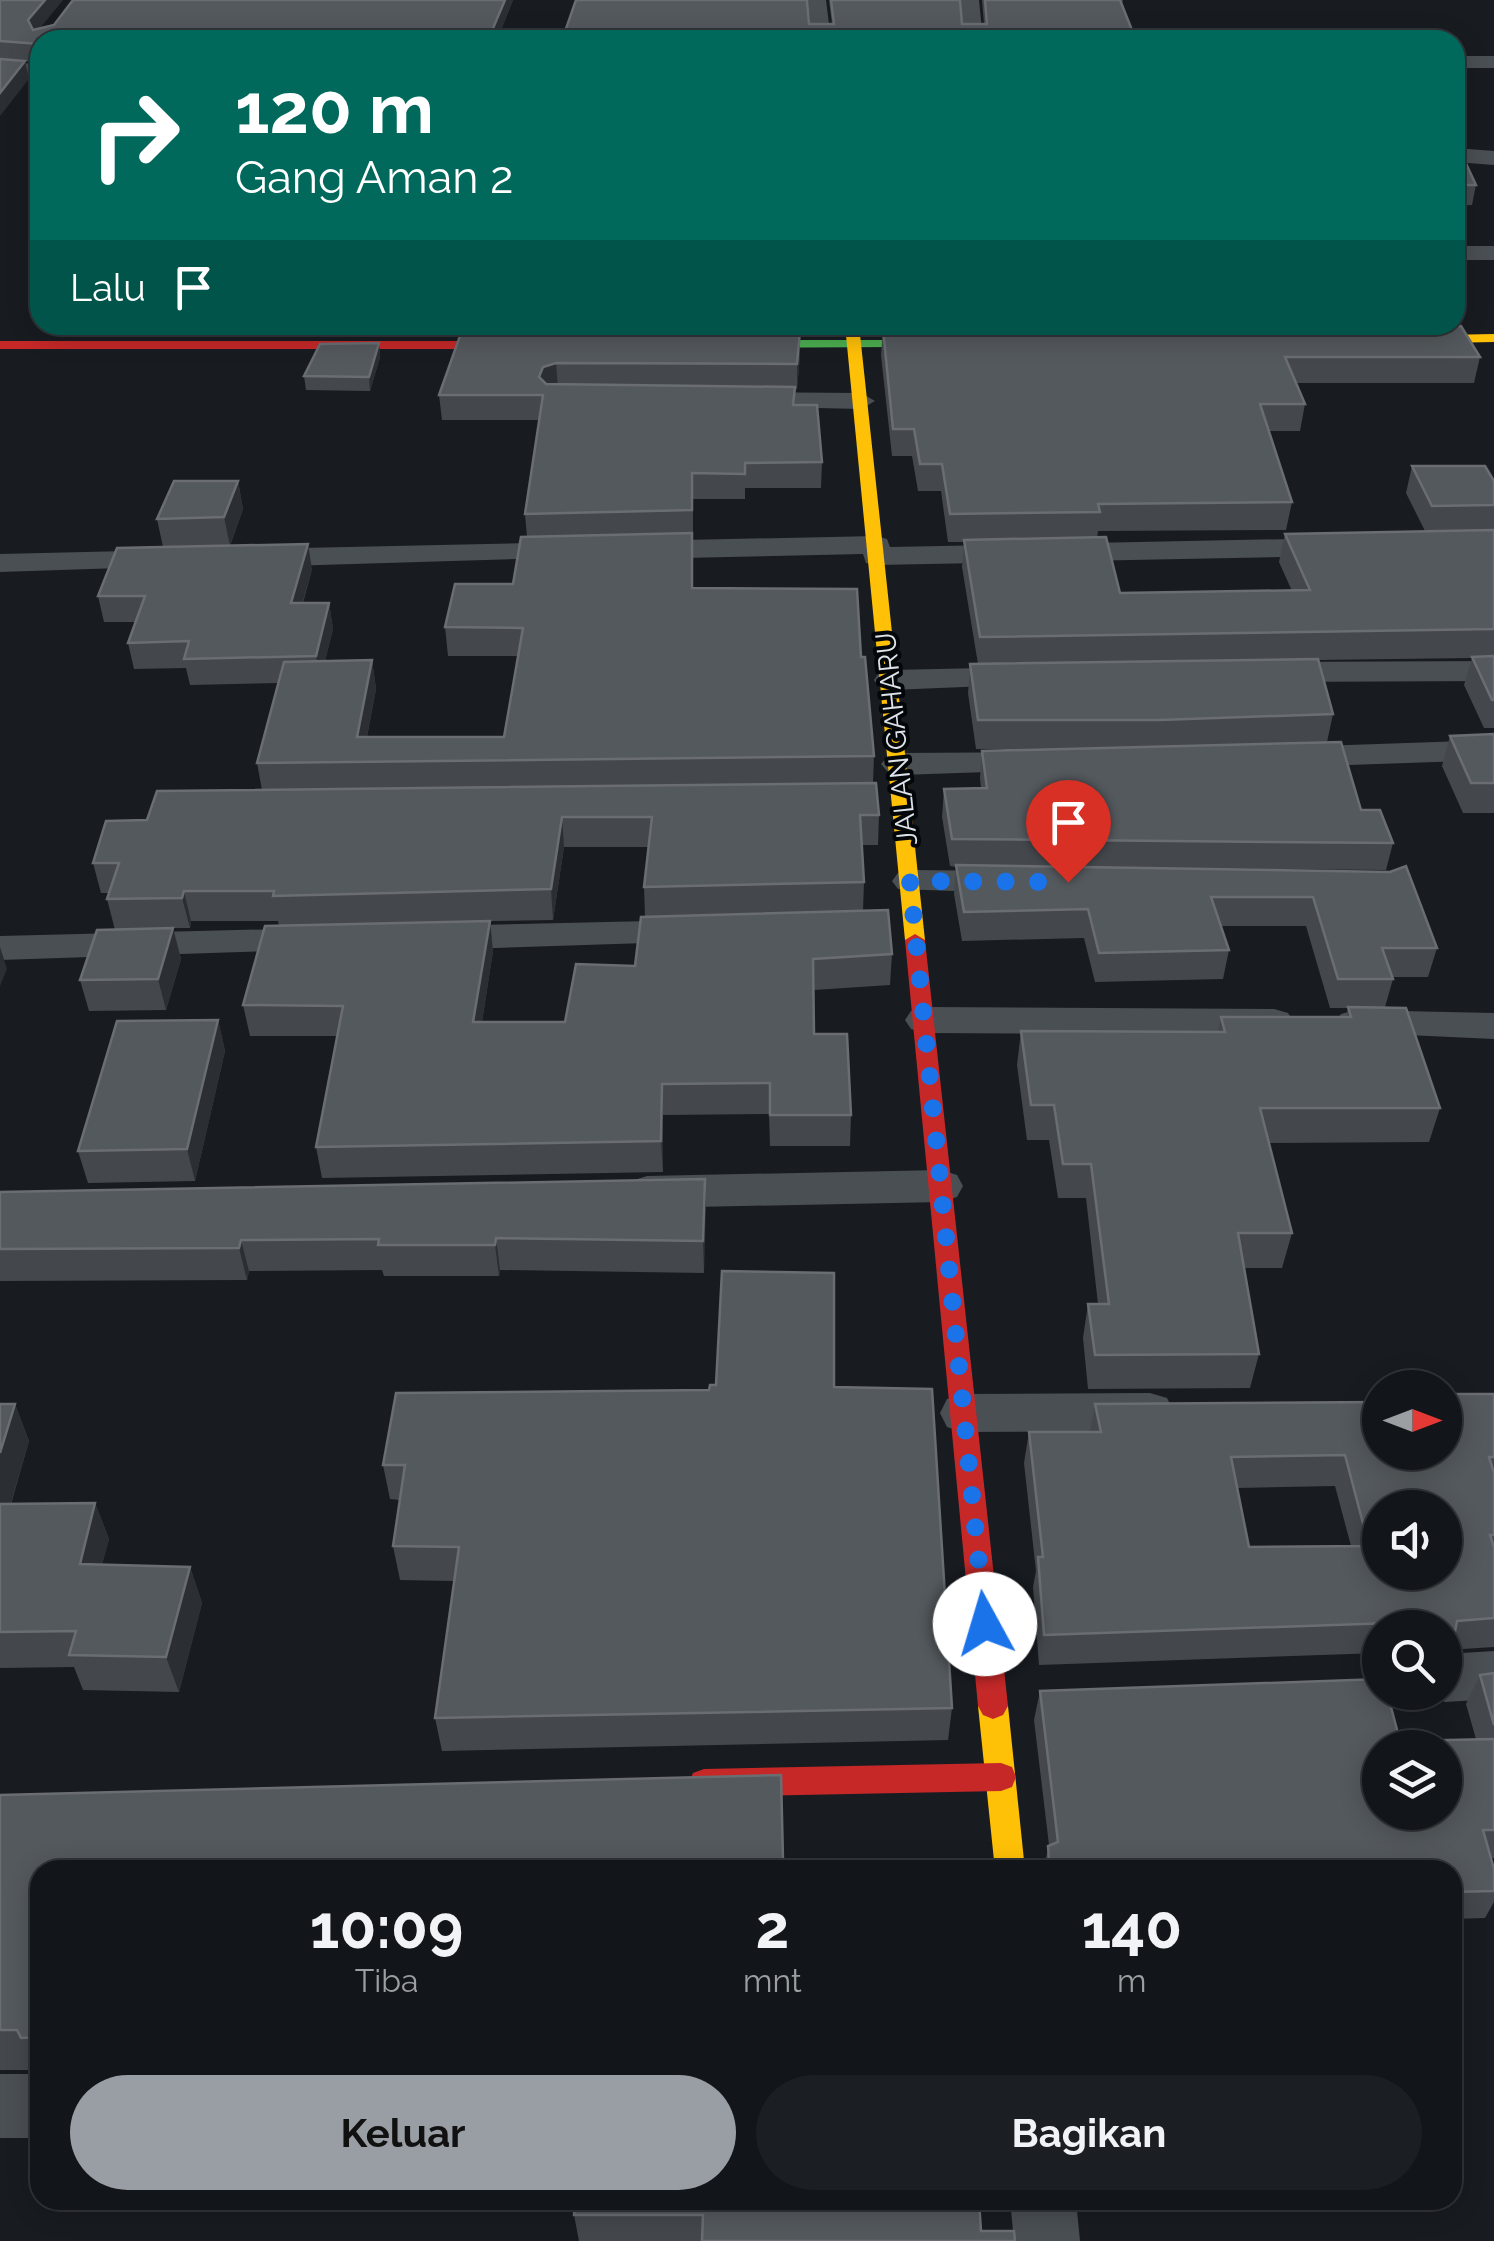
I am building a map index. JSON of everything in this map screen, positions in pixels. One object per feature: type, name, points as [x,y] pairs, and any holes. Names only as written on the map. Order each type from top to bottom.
[{"type":"street","points":[[817,0],[820,30]]},
{"type":"street","points":[[970,0],[972,30]]},
{"type":"street","points":[[1465,62],[1494,62]]},
{"type":"street","points":[[0,68],[30,70]]},
{"type":"street","points":[[1465,156],[1494,158]]},
{"type":"street","points":[[1465,253],[1494,253]]},
{"type":"street","points":[[695,344],[853,335],[913,344]]},
{"type":"street","name":"JALAN GAHARU","points":[[853,335],[1009,1860]]},
{"type":"street","points":[[1360,340],[1494,338]]},
{"type":"street","points":[[0,345],[556,345]]},
{"type":"street","points":[[710,400],[860,400]]},
{"type":"street","points":[[0,563],[1379,547]]},
{"type":"street","points":[[1234,673],[1494,670]]},
{"type":"street","points":[[891,680],[1062,676]]},
{"type":"street","points":[[1256,758],[1494,750]]},
{"type":"street","points":[[899,764],[1077,763]]},
{"type":"street","points":[[863,801],[902,800]]},
{"type":"street","points":[[910,881],[1048,882]]},
{"type":"street","points":[[875,928],[915,927]]},
{"type":"street","points":[[398,938],[736,931]]},
{"type":"street","points":[[0,948],[358,940]]},
{"type":"street","points":[[925,1020],[1494,1026]]},
{"type":"street","points":[[608,1192],[941,1186]]},
{"type":"street","points":[[964,1412],[1202,1411]]},
{"type":"street","points":[[1462,1677],[1494,1675]]},
{"type":"street","points":[[992,1694],[1050,1692]]},
{"type":"street","points":[[687,1783],[1001,1776]]},
{"type":"street","points":[[0,2106],[30,2106]]},
{"type":"street","points":[[1043,2210],[1046,2241]]},
{"type":"building","points":[[0,0],[45,0],[28,20],[33,30],[30,43],[0,41]]},
{"type":"building","points":[[73,0],[505,0],[492,30],[33,30],[54,25]]},
{"type":"building","points":[[576,0],[807,0],[809,24],[834,24],[831,0],[960,0],[962,24],[987,24],[985,0],[1120,0],[1132,30],[566,30]]},
{"type":"building","points":[[0,59],[25,61],[0,93]]},
{"type":"building","points":[[1465,161],[1476,185],[1465,185]]},
{"type":"building","points":[[1465,333],[1480,357],[1285,357],[1305,404],[1260,404],[1292,502],[1098,504],[1100,512],[950,514],[942,464],[920,464],[914,429],[893,429],[884,335]]},
{"type":"building","points":[[460,335],[800,335],[797,364],[556,363],[543,367],[539,377],[546,384],[795,387],[793,405],[817,405],[822,462],[745,463],[745,474],[692,473],[692,510],[525,514],[543,395],[439,395]]},
{"type":"building","points":[[379,343],[369,377],[304,376],[320,344]]},
{"type":"building","points":[[1412,466],[1485,466],[1494,481],[1494,505],[1432,506]]},
{"type":"building","points":[[174,481],[238,481],[224,517],[157,519]]},
{"type":"building","points":[[1494,530],[1494,629],[980,637],[964,540],[1106,537],[1120,593],[1310,590],[1285,534]]},
{"type":"building","points":[[692,533],[692,588],[857,589],[874,756],[257,763],[284,662],[372,660],[357,737],[504,737],[523,628],[445,627],[455,584],[513,584],[521,537]]},
{"type":"building","points":[[308,544],[291,603],[329,603],[316,656],[184,659],[189,641],[128,643],[145,596],[98,596],[117,548]]},
{"type":"building","points":[[1494,656],[1494,700],[1492,700],[1472,657]]},
{"type":"building","points":[[1318,659],[1333,714],[1160,720],[978,720],[970,664]]},
{"type":"building","points":[[1494,734],[1494,783],[1471,783],[1450,736]]},
{"type":"building","points":[[1341,742],[1361,810],[1380,810],[1393,843],[952,839],[944,789],[987,788],[982,751]]},
{"type":"building","points":[[876,783],[879,815],[860,815],[864,882],[644,887],[652,817],[562,817],[551,889],[273,896],[274,891],[184,891],[182,898],[107,899],[119,863],[93,863],[106,821],[147,820],[157,791]]},
{"type":"building","points":[[956,865],[1390,872],[1406,866],[1437,948],[1382,948],[1393,979],[1338,979],[1313,897],[1211,897],[1229,950],[1099,953],[1088,909],[964,912]]},
{"type":"building","points":[[888,910],[892,954],[813,959],[814,1034],[847,1034],[851,1115],[770,1115],[770,1083],[662,1084],[661,1141],[316,1147],[343,1006],[243,1005],[265,926],[490,921],[473,1022],[565,1022],[576,964],[635,966],[641,917]]},
{"type":"building","points":[[173,928],[158,979],[80,980],[97,930]]},
{"type":"building","points":[[1348,1007],[1406,1008],[1440,1108],[1260,1108],[1292,1233],[1238,1233],[1259,1354],[1095,1355],[1088,1304],[1109,1304],[1091,1164],[1063,1164],[1054,1105],[1031,1105],[1021,1031],[1225,1032],[1221,1017],[1351,1017]]},
{"type":"building","points":[[218,1020],[187,1149],[78,1151],[117,1021]]},
{"type":"building","points":[[705,1179],[703,1241],[496,1238],[495,1245],[378,1245],[379,1239],[241,1240],[239,1248],[0,1249],[0,1192]]},
{"type":"building","points":[[722,1271],[834,1273],[834,1387],[932,1389],[952,1708],[435,1718],[459,1547],[393,1546],[405,1465],[383,1465],[396,1393],[709,1390],[710,1385],[716,1385]]},
{"type":"building","points":[[1462,1394],[1494,1394],[1494,1457],[1489,1457],[1494,1473],[1494,1535],[1490,1535],[1494,1547],[1494,1618],[1462,1621],[1462,1610],[1362,1610],[1362,1624],[1044,1635],[1038,1557],[1043,1557],[1029,1432],[1101,1432],[1095,1404],[1362,1402],[1362,1470],[1462,1470]],"holes":[[[1345,1455],[1362,1519],[1362,1490],[1462,1490],[1462,1590],[1362,1590],[1362,1546],[1249,1547],[1231,1457]]]},
{"type":"building","points":[[0,1404],[15,1404],[0,1453]]},
{"type":"building","points":[[95,1503],[80,1564],[190,1567],[166,1657],[69,1655],[76,1631],[0,1632],[0,1504]]},
{"type":"building","points":[[1494,1673],[1494,1725],[1480,1675]]},
{"type":"building","points":[[1362,1680],[1362,1710],[1392,1710],[1397,1730],[1362,1730],[1362,1830],[1462,1830],[1462,1740],[1494,1739],[1494,1830],[1483,1830],[1494,1869],[1494,1891],[1462,1892],[1462,1860],[1049,1860],[1048,1846],[1058,1842],[1040,1691]]},
{"type":"building","points":[[781,1775],[783,1860],[30,1860],[30,2038],[21,2038],[17,2030],[0,2030],[0,1795]]},
{"type":"building","points":[[574,2210],[980,2210],[981,2231],[1014,2231],[1015,2241],[702,2241],[703,2215],[574,2215]]},
{"type":"traffic: fast","points":[[727,344],[891,344]]},
{"type":"traffic: slow","points":[[853,335],[915,940]]},
{"type":"traffic: slow","points":[[1392,340],[1494,338]]},
{"type":"traffic: slow","points":[[993,1706],[1009,1860]]},
{"type":"traffic: jam","points":[[0,345],[531,345]]},
{"type":"traffic: jam","points":[[915,940],[993,1706]]},
{"type":"traffic: jam","points":[[704,1783],[1001,1777]]},
{"type":"route","points":[[985,1624],[910,881],[1068,882]]}]
